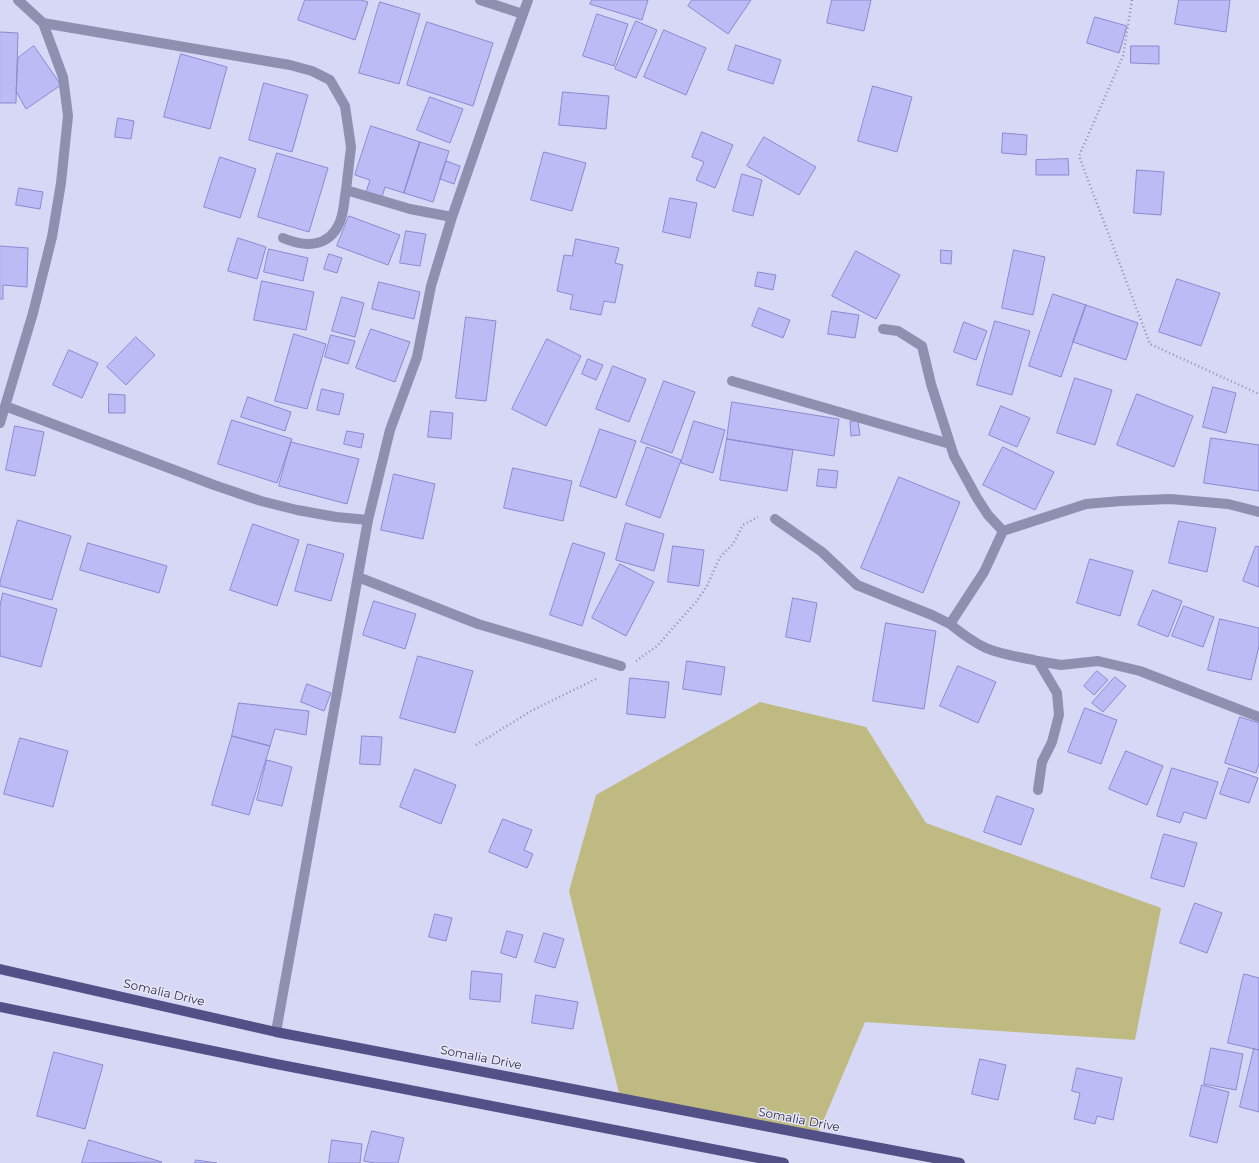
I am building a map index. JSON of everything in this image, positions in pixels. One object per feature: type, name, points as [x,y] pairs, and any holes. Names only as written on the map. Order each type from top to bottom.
[{"type":"main road","name":"Somalia Drive","points":[[0,969],[276,1032],[960,1163]]},
{"type":"main road","points":[[0,1007],[271,1063],[784,1163]]},
{"type":"street","points":[[0,423],[33,313],[52,237],[61,183],[68,116],[64,77],[43,23],[18,0]]},
{"type":"street","points":[[480,0],[523,14]]},
{"type":"street","points":[[276,1032],[368,520],[390,430],[417,357],[431,286],[452,217],[528,0]]},
{"type":"street","points":[[43,23],[290,65],[312,71],[330,80],[345,106],[351,147],[346,190],[340,223],[333,235],[324,241],[315,244],[299,244],[283,238]]},
{"type":"street","points":[[346,190],[410,209],[452,217]]},
{"type":"street","points":[[884,329],[898,331],[922,346],[931,384],[954,456],[988,515],[1003,531]]},
{"type":"street","points":[[732,381],[950,444]]},
{"type":"street","points":[[5,406],[261,502],[336,517],[368,520]]},
{"type":"street","points":[[950,624],[984,572],[1003,531],[1086,504],[1121,501],[1170,499],[1228,504],[1259,512]]},
{"type":"street","points":[[775,519],[822,552],[857,585],[932,615],[950,624],[963,634],[987,648],[1015,656],[1061,665],[1098,661],[1140,671],[1259,717]]},
{"type":"street","points":[[358,577],[478,624],[621,666]]},
{"type":"street","points":[[1038,661],[1057,693],[1059,715],[1052,742],[1042,762],[1038,790]]},
{"type":"path","points":[[1132,0],[1123,56],[1079,156],[1150,344],[1259,394]]},
{"type":"path","points":[[476,746],[531,711],[621,666],[635,662],[657,646],[696,602],[707,586],[720,557],[733,544],[742,525],[762,515],[775,519]]},
{"type":"shaded area","points":[[760,702],[866,727],[926,823],[1161,908],[1135,1040],[865,1022],[817,1136],[620,1097],[569,891],[596,795]]},
{"type":"building","points":[[305,0],[361,0],[368,2],[355,40],[298,20]]},
{"type":"building","points":[[592,0],[648,0],[642,20],[590,4]]},
{"type":"building","points":[[692,0],[751,0],[728,34],[688,6]]},
{"type":"building","points":[[832,0],[871,0],[864,31],[827,23]]},
{"type":"building","points":[[1179,0],[1230,0],[1226,32],[1175,24]]},
{"type":"building","points":[[380,2],[420,14],[399,84],[359,73]]},
{"type":"building","points":[[597,14],[628,24],[614,66],[583,56]]},
{"type":"building","points":[[1095,17],[1127,26],[1119,53],[1087,43]]},
{"type":"building","points":[[636,21],[657,30],[636,78],[615,69]]},
{"type":"building","points":[[427,22],[493,43],[473,106],[407,85]]},
{"type":"building","points":[[664,30],[706,48],[686,95],[644,77]]},
{"type":"building","points":[[0,32],[18,33],[16,103],[0,103]]},
{"type":"building","points":[[736,45],[781,60],[773,84],[728,70]]},
{"type":"building","points":[[34,46],[61,85],[26,109],[16,91],[18,58]]},
{"type":"building","points":[[1131,46],[1159,46],[1159,64],[1131,63]]},
{"type":"building","points":[[181,54],[227,67],[210,129],[164,117]]},
{"type":"building","points":[[264,83],[308,95],[292,152],[249,140]]},
{"type":"building","points":[[873,86],[912,97],[897,152],[858,141]]},
{"type":"building","points":[[563,92],[609,96],[606,129],[559,125]]},
{"type":"building","points":[[430,97],[463,109],[450,143],[417,130]]},
{"type":"building","points":[[118,118],[134,121],[131,139],[115,137]]},
{"type":"building","points":[[371,126],[420,142],[404,193],[385,187],[382,197],[366,192],[370,180],[355,175]]},
{"type":"building","points":[[702,132],[733,145],[715,188],[696,180],[704,162],[692,157]]},
{"type":"building","points":[[1003,133],[1027,135],[1026,155],[1002,153]]},
{"type":"building","points":[[764,137],[816,167],[799,195],[747,166]]},
{"type":"building","points":[[420,142],[449,151],[433,202],[404,193]]},
{"type":"building","points":[[544,152],[586,163],[572,211],[531,200]]},
{"type":"building","points":[[277,153],[328,168],[309,232],[258,217]]},
{"type":"building","points":[[220,157],[256,169],[240,218],[204,207]]},
{"type":"building","points":[[1068,159],[1069,175],[1036,175],[1036,160]]},
{"type":"building","points":[[446,161],[460,166],[454,184],[440,179]]},
{"type":"building","points":[[1137,170],[1164,172],[1161,215],[1134,213]]},
{"type":"building","points":[[742,174],[762,180],[753,216],[733,211]]},
{"type":"building","points":[[19,188],[43,192],[40,209],[16,205]]},
{"type":"building","points":[[670,198],[697,203],[690,238],[663,232]]},
{"type":"building","points":[[349,216],[400,235],[388,265],[337,246]]},
{"type":"building","points":[[406,231],[426,234],[420,266],[400,263]]},
{"type":"building","points":[[238,238],[266,247],[257,279],[228,271]]},
{"type":"building","points":[[576,239],[619,248],[615,263],[623,265],[615,303],[604,301],[601,315],[570,309],[573,295],[557,291],[564,255],[572,256]]},
{"type":"building","points":[[0,246],[28,248],[27,287],[3,285],[3,299],[0,299]]},
{"type":"building","points":[[269,249],[308,258],[303,281],[264,272]]},
{"type":"building","points":[[941,250],[952,251],[951,264],[941,263]]},
{"type":"building","points":[[1014,250],[1045,257],[1033,315],[1002,308]]},
{"type":"building","points":[[856,251],[900,275],[876,319],[832,296]]},
{"type":"building","points":[[329,254],[342,258],[337,273],[324,269]]},
{"type":"building","points":[[758,272],[776,275],[773,290],[755,286]]},
{"type":"building","points":[[1177,279],[1220,293],[1201,346],[1159,332]]},
{"type":"building","points":[[262,281],[314,292],[306,330],[254,320]]},
{"type":"building","points":[[379,282],[420,292],[414,319],[372,309]]},
{"type":"building","points":[[1053,294],[1086,305],[1061,377],[1029,366]]},
{"type":"building","points":[[342,297],[364,303],[355,337],[332,331]]},
{"type":"building","points":[[1086,305],[1138,323],[1126,360],[1073,342]]},
{"type":"building","points":[[759,308],[790,320],[783,338],[752,326]]},
{"type":"building","points":[[832,311],[859,315],[855,338],[828,334]]},
{"type":"building","points":[[466,317],[496,321],[486,401],[456,398]]},
{"type":"building","points":[[995,321],[1030,331],[1012,395],[977,385]]},
{"type":"building","points":[[964,322],[987,331],[976,360],[954,352]]},
{"type":"building","points":[[371,329],[410,342],[395,382],[356,368]]},
{"type":"building","points":[[294,334],[326,344],[307,409],[275,401]]},
{"type":"building","points":[[331,335],[355,341],[348,364],[325,357]]},
{"type":"building","points":[[136,337],[155,355],[126,385],[107,367]]},
{"type":"building","points":[[547,339],[581,356],[546,426],[512,409]]},
{"type":"building","points":[[69,350],[98,363],[82,398],[53,385]]},
{"type":"building","points":[[588,359],[603,365],[596,380],[582,374]]},
{"type":"building","points":[[613,366],[646,379],[629,422],[596,409]]},
{"type":"building","points":[[1075,378],[1112,390],[1095,445],[1057,433]]},
{"type":"building","points":[[664,381],[695,392],[672,453],[641,442]]},
{"type":"building","points":[[1213,387],[1236,393],[1226,433],[1203,427]]},
{"type":"building","points":[[322,389],[344,394],[339,415],[317,410]]},
{"type":"building","points":[[109,394],[125,395],[125,413],[109,413]]},
{"type":"building","points":[[1137,394],[1193,416],[1174,467],[1117,445]]},
{"type":"building","points":[[248,397],[291,412],[285,431],[241,417]]},
{"type":"building","points":[[732,402],[839,419],[834,456],[727,439]]},
{"type":"building","points":[[1001,406],[1030,418],[1017,447],[989,435]]},
{"type":"building","points":[[431,411],[453,413],[451,439],[428,437]]},
{"type":"building","points":[[232,420],[292,439],[277,483],[218,464]]},
{"type":"building","points":[[694,421],[725,430],[713,473],[681,463]]},
{"type":"building","points":[[858,421],[860,435],[851,436],[850,422]]},
{"type":"building","points":[[15,426],[44,432],[35,476],[6,470]]},
{"type":"building","points":[[600,429],[636,441],[616,498],[580,486]]},
{"type":"building","points":[[347,431],[364,434],[361,448],[344,444]]},
{"type":"building","points":[[1211,438],[1259,445],[1259,491],[1204,483]]},
{"type":"building","points":[[727,439],[793,450],[787,491],[720,480]]},
{"type":"building","points":[[291,442],[359,459],[347,504],[279,486]]},
{"type":"building","points":[[647,447],[681,460],[660,518],[626,505]]},
{"type":"building","points":[[1003,447],[1054,472],[1035,510],[983,485]]},
{"type":"building","points":[[513,468],[572,481],[563,521],[504,508]]},
{"type":"building","points":[[819,469],[838,471],[836,488],[817,486]]},
{"type":"building","points":[[394,474],[435,484],[423,539],[381,530]]},
{"type":"building","points":[[899,477],[960,502],[923,593],[861,568]]},
{"type":"building","points":[[18,520],[71,536],[52,600],[0,586]]},
{"type":"building","points":[[1179,521],[1216,528],[1207,572],[1169,563]]},
{"type":"building","points":[[626,523],[664,534],[654,571],[616,560]]},
{"type":"building","points":[[253,524],[299,540],[277,606],[230,590]]},
{"type":"building","points":[[88,543],[167,566],[159,593],[80,570]]},
{"type":"building","points":[[573,543],[605,553],[582,626],[550,615]]},
{"type":"building","points":[[308,544],[344,554],[331,601],[295,591]]},
{"type":"building","points":[[673,546],[704,550],[699,586],[668,582]]},
{"type":"building","points":[[1256,546],[1259,547],[1259,587],[1243,581]]},
{"type":"building","points":[[1090,559],[1133,571],[1120,616],[1077,603]]},
{"type":"building","points":[[620,564],[654,582],[626,636],[592,618]]},
{"type":"building","points":[[1153,590],[1182,601],[1168,637],[1138,625]]},
{"type":"building","points":[[3,593],[57,609],[41,667],[0,656],[0,606]]},
{"type":"building","points":[[793,598],[817,603],[810,642],[786,637]]},
{"type":"building","points":[[374,601],[416,614],[405,649],[363,635]]},
{"type":"building","points":[[1184,606],[1214,617],[1203,647],[1172,636]]},
{"type":"building","points":[[1220,619],[1259,628],[1259,646],[1251,680],[1208,670]]},
{"type":"building","points":[[886,623],[936,631],[924,709],[873,701]]},
{"type":"building","points":[[418,656],[473,671],[455,733],[400,718]]},
{"type":"building","points":[[687,661],[725,667],[721,695],[683,689]]},
{"type":"building","points":[[958,666],[996,682],[978,723],[940,706]]},
{"type":"building","points":[[1097,671],[1108,680],[1094,695],[1084,686]]},
{"type":"building","points":[[1115,677],[1126,686],[1103,712],[1092,703]]},
{"type":"building","points":[[630,678],[669,682],[665,718],[627,714]]},
{"type":"building","points":[[307,684],[331,693],[324,711],[301,702]]},
{"type":"building","points":[[239,703],[309,711],[306,735],[275,729],[270,746],[232,736]]},
{"type":"building","points":[[1085,708],[1117,720],[1101,764],[1068,752]]},
{"type":"building","points":[[1240,717],[1259,723],[1259,763],[1256,773],[1225,763]]},
{"type":"building","points":[[232,736],[270,746],[249,815],[212,805]]},
{"type":"building","points":[[362,736],[382,737],[380,765],[360,764]]},
{"type":"building","points":[[20,738],[68,751],[53,807],[4,794]]},
{"type":"building","points":[[1126,751],[1163,766],[1147,805],[1109,789]]},
{"type":"building","points":[[267,760],[292,767],[282,806],[257,800]]},
{"type":"building","points":[[1172,768],[1218,782],[1206,819],[1184,812],[1180,823],[1157,816]]},
{"type":"building","points":[[1229,768],[1258,778],[1249,803],[1220,794]]},
{"type":"building","points":[[415,769],[456,785],[441,824],[400,807]]},
{"type":"building","points":[[997,796],[1034,809],[1021,845],[984,832]]},
{"type":"building","points":[[503,819],[532,830],[524,850],[533,854],[527,868],[489,852]]},
{"type":"building","points":[[1164,834],[1197,843],[1184,887],[1151,878]]},
{"type":"building","points":[[1195,903],[1222,913],[1207,953],[1180,943]]},
{"type":"building","points":[[435,914],[452,918],[446,941],[429,937]]},
{"type":"building","points":[[507,931],[523,935],[516,958],[501,953]]},
{"type":"building","points":[[544,933],[564,939],[555,968],[535,962]]},
{"type":"building","points":[[472,971],[502,974],[500,1002],[470,999]]},
{"type":"building","points":[[1244,974],[1259,978],[1259,1050],[1228,1043]]},
{"type":"building","points":[[536,995],[578,1002],[573,1029],[532,1023]]},
{"type":"building","points":[[1211,1048],[1243,1054],[1236,1090],[1204,1084]]},
{"type":"building","points":[[1254,1049],[1259,1050],[1259,1112],[1240,1107]]},
{"type":"building","points":[[54,1052],[103,1065],[85,1129],[37,1116]]},
{"type":"building","points":[[980,1059],[1006,1065],[998,1100],[972,1094]]},
{"type":"building","points":[[1077,1068],[1122,1078],[1113,1120],[1097,1116],[1095,1124],[1074,1119],[1080,1093],[1072,1091]]},
{"type":"building","points":[[1202,1085],[1229,1092],[1217,1143],[1190,1136]]},
{"type":"building","points":[[372,1131],[404,1138],[398,1163],[374,1163],[364,1161]]},
{"type":"building","points":[[89,1140],[162,1162],[82,1163]]},
{"type":"building","points":[[332,1140],[362,1144],[360,1163],[329,1163]]},
{"type":"building","points":[[196,1160],[217,1163],[195,1163]]}]
